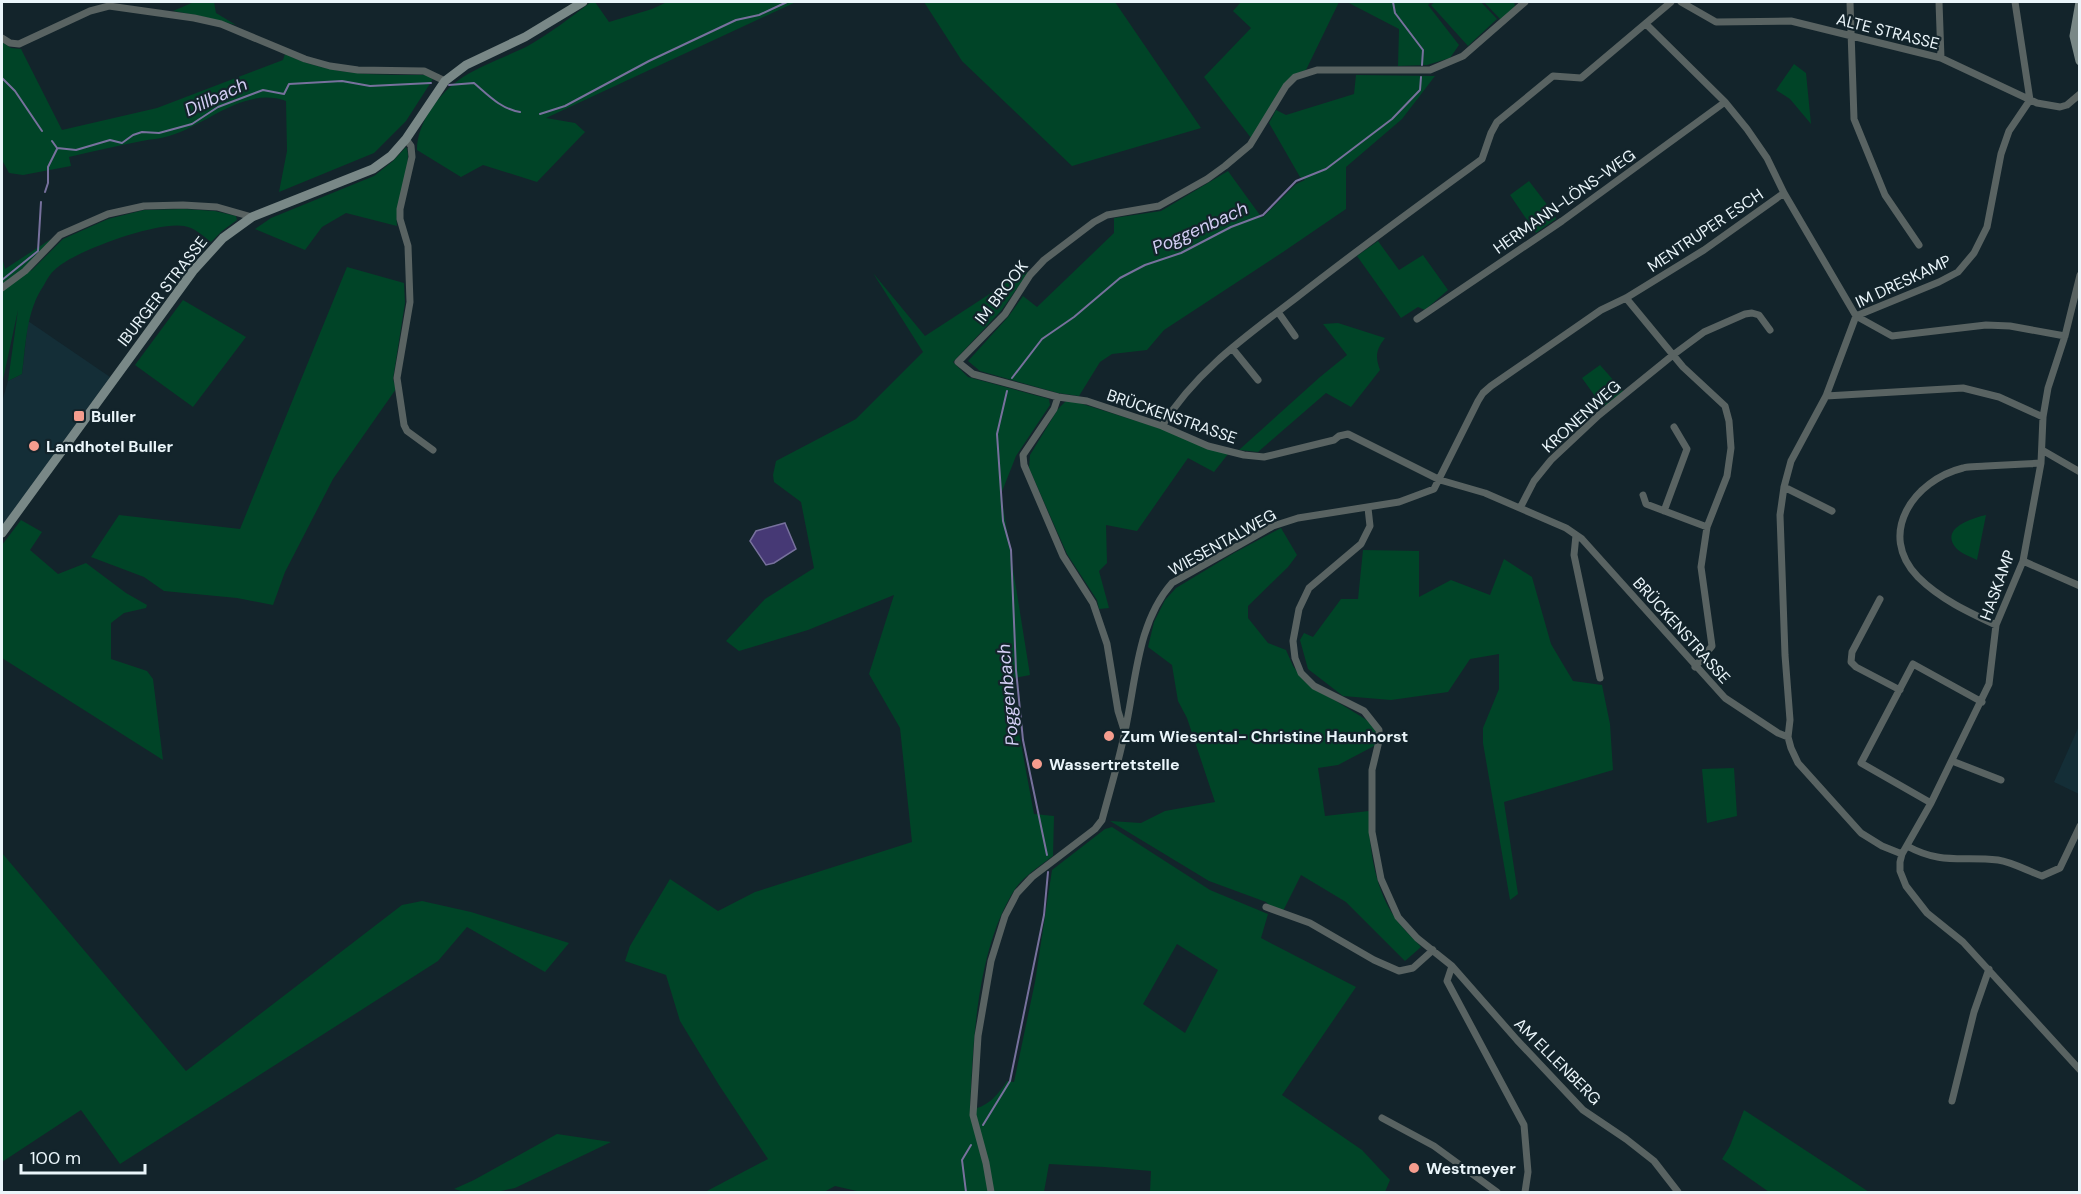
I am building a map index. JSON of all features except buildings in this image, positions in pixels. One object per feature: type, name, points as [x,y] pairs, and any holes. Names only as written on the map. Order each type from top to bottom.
[{"type":"main road","name":"IBURGER STRASSE","points":[[2,533],[194,271],[223,238],[252,218],[373,169],[391,156],[406,139],[445,81],[466,65],[525,37],[582,2]]},
{"type":"main road","points":[[2079,2],[2074,36],[2079,61]]},
{"type":"street","name":"IM BROOK","points":[[1058,397],[973,374],[958,362],[1005,314],[1030,274],[1044,260],[1094,222],[1107,215],[1159,206],[1207,179],[1250,145],[1295,77],[1317,70],[1430,70],[1463,56],[1525,2]]},
{"type":"street","points":[[1162,426],[1174,406],[1204,372],[1232,348],[1344,260],[1482,159],[1497,122],[1552,76],[1581,78],[1671,2]]},
{"type":"street","name":"ALTE STRASSE","points":[[1681,2],[1716,22],[1791,21],[1941,58],[2030,100],[2060,107],[2067,105],[2079,94]]},
{"type":"street","points":[[1850,2],[1854,119],[1885,195],[1919,244]]},
{"type":"street","points":[[1939,2],[1941,58]]},
{"type":"street","points":[[2015,2],[2030,100]]},
{"type":"street","points":[[2,38],[10,43],[19,44],[90,11],[109,6],[221,24],[306,59],[330,66],[358,70],[424,71],[445,81]]},
{"type":"street","points":[[1646,24],[1725,102],[1767,158],[1784,193]]},
{"type":"street","name":"IM DRESKAMP","points":[[1788,737],[1790,720],[1785,655],[1780,515],[1791,461],[1826,396],[1856,316],[1949,277],[1958,272],[1974,253],[1987,227],[2001,154],[2009,131],[2030,100]]},
{"type":"street","name":"HERMANN-LÖNS-WEG","points":[[1417,319],[1562,221],[1725,102]]},
{"type":"street","points":[[406,139],[411,146],[412,157],[400,209],[400,219],[408,246],[410,302],[397,378],[407,431],[433,450]]},
{"type":"street","name":"MENTRUPER ESCH","points":[[1440,480],[1483,393],[1601,310],[1626,298],[1704,250],[1784,193],[1856,316]]},
{"type":"street","points":[[2,288],[25,271],[60,235],[108,214],[144,206],[183,205],[217,207],[252,218]]},
{"type":"street","name":"HASKAMP","points":[[1902,854],[1931,803],[1989,684],[1996,625],[2023,561],[2041,463],[2043,417],[2048,388],[2065,336],[2079,275]]},
{"type":"street","points":[[1626,298],[1673,355],[1725,406],[1729,421],[1731,448],[1727,476],[1707,527],[1701,567],[1712,646],[1695,667]]},
{"type":"street","points":[[1278,312],[1295,336]]},
{"type":"street","name":"KRONENWEG","points":[[1520,508],[1534,482],[1551,460],[1599,415],[1704,332],[1745,314],[1759,315],[1770,330]]},
{"type":"street","points":[[1856,316],[1892,336],[1994,326],[2010,326],[2065,336]]},
{"type":"street","points":[[1232,348],[1258,380]]},
{"type":"street","points":[[1826,396],[1963,388],[1999,397],[2043,417]]},
{"type":"street","name":"BRÜCKENSTRASSE","points":[[1058,397],[1087,401],[1162,426],[1208,446],[1244,455],[1264,457],[1334,440],[1348,434],[1440,480],[1485,493],[1566,528],[1576,535],[1725,698],[1778,733],[1788,737]]},
{"type":"street","points":[[1058,397],[1054,408],[1023,455],[1024,465],[1063,556],[1093,603],[1107,644],[1125,733]]},
{"type":"street","points":[[1664,511],[1686,449],[1674,427]]},
{"type":"street","points":[[2042,450],[2079,472]]},
{"type":"street","points":[[1996,625],[1956,607],[1918,577],[1901,552],[1900,528],[1908,505],[1928,483],[1964,468],[2041,463]]},
{"type":"street","name":"WIESENTALWEG","points":[[991,1192],[973,1115],[978,1036],[991,961],[1005,916],[1017,893],[1032,877],[1095,830],[1102,820],[1125,733],[1140,651],[1149,620],[1161,596],[1172,583],[1273,526],[1298,519],[1414,498],[1434,489],[1440,480]]},
{"type":"street","points":[[1784,487],[1832,511]]},
{"type":"street","points":[[1643,495],[1646,504],[1707,527]]},
{"type":"street","name":"AM ELLENBERG","points":[[1368,507],[1370,526],[1361,543],[1309,588],[1299,609],[1293,641],[1295,658],[1301,673],[1314,686],[1364,711],[1379,730],[1379,741],[1372,770],[1372,832],[1381,879],[1398,917],[1417,938],[1452,966],[1583,1110],[1654,1161],[1678,1192]]},
{"type":"street","points":[[1576,535],[1574,555],[1600,678]]},
{"type":"street","points":[[2023,561],[2079,586]]},
{"type":"street","points":[[1880,599],[1852,652],[1851,662],[1856,668],[1900,690]]},
{"type":"street","points":[[1931,803],[1862,764],[1913,664],[1982,702]]},
{"type":"street","points":[[1788,737],[1798,763],[1861,833],[1882,846],[1902,854],[1900,871],[1906,886],[1927,913],[1964,942],[2079,1070]]},
{"type":"street","points":[[1952,761],[2001,780]]},
{"type":"street","points":[[1906,846],[1919,853],[1947,860],[1999,861],[2042,876],[2060,868],[2079,826]]},
{"type":"street","points":[[1266,907],[1310,923],[1374,960],[1399,971],[1413,968],[1433,950]]},
{"type":"street","points":[[1452,966],[1447,981],[1524,1125],[1528,1172],[1525,1192]]},
{"type":"street","points":[[1952,1101],[1974,1012],[1989,969]]},
{"type":"street","points":[[1382,1118],[1434,1146],[1497,1192]]},
{"type":"shaded area","points":[[28,321],[110,377],[2,526],[2,402],[8,381],[22,374]]},
{"type":"shaded area","points":[[785,523],[796,549],[774,563],[766,565],[750,541],[756,531]]},
{"type":"shaded area","points":[[2079,726],[2079,794],[2054,782]]},
{"type":"green space","points":[[194,2],[214,2],[216,13],[236,25],[173,11]]},
{"type":"green space","points":[[591,2],[595,2],[609,22],[667,2],[796,2],[546,118],[575,123],[585,132],[537,182],[483,165],[461,177],[417,150],[425,119],[438,99],[454,83],[535,42]]},
{"type":"green space","points":[[924,2],[1115,2],[1201,128],[1072,166],[962,61]]},
{"type":"green space","points":[[1241,2],[1339,2],[1306,70],[1294,75],[1251,138],[1204,77],[1251,28],[1233,11]]},
{"type":"green space","points":[[1347,2],[1431,2],[1428,5],[1459,45],[1450,58],[1427,65],[1398,66],[1399,29]]},
{"type":"green space","points":[[1435,2],[1481,2],[1497,19],[1468,46],[1431,5]]},
{"type":"green space","points":[[1484,2],[1514,2],[1515,6],[1501,20]]},
{"type":"green space","points":[[2,42],[11,48],[21,49],[62,130],[157,108],[283,60],[285,54],[319,67],[336,70],[372,74],[426,75],[433,79],[406,121],[374,153],[279,192],[287,151],[286,101],[270,98],[241,103],[169,136],[69,157],[71,166],[23,175],[9,173],[2,160]]},
{"type":"green space","points":[[1794,64],[1806,73],[1811,124],[1790,99],[1776,90]]},
{"type":"green space","points":[[1356,75],[1435,76],[1402,119],[1346,167],[1346,209],[1164,330],[1147,350],[1112,354],[1100,362],[1079,396],[1058,393],[980,371],[968,361],[1008,317],[1023,296],[1037,307],[1114,233],[1114,218],[1161,211],[1228,171],[1262,218],[1296,184],[1305,180],[1300,177],[1269,123],[1276,110],[1286,115],[1354,94]]},
{"type":"green space","points":[[406,147],[408,162],[398,207],[397,226],[346,213],[322,227],[305,250],[255,229],[271,218],[374,176]]},
{"type":"green space","points":[[1529,181],[1556,219],[1536,233],[1510,195]]},
{"type":"green space","points":[[144,210],[215,211],[236,216],[237,220],[211,242],[188,227],[156,228],[119,238],[68,260],[48,278],[38,295],[30,317],[22,374],[8,381],[18,310],[2,384],[2,257],[5,269],[51,239],[30,264],[31,271],[63,239],[108,219]]},
{"type":"green space","points":[[1378,241],[1399,270],[1423,255],[1448,290],[1425,310],[1418,307],[1401,318],[1357,256]]},
{"type":"green space","points":[[347,267],[404,283],[405,303],[393,379],[396,389],[333,479],[285,572],[273,605],[237,598],[164,591],[144,577],[91,557],[119,515],[240,529]]},
{"type":"green space","points":[[1025,271],[1028,273],[1001,311],[953,362],[968,377],[1049,399],[1050,405],[1016,456],[1001,494],[1030,675],[1009,679],[1034,814],[1054,816],[1053,856],[1028,875],[1015,889],[992,939],[979,996],[970,1109],[987,1104],[1007,1081],[1014,1082],[1035,982],[1052,870],[1105,829],[1112,827],[1210,890],[1268,914],[1261,938],[1356,987],[1282,1095],[1362,1150],[1390,1180],[1385,1192],[1150,1192],[1151,1171],[1049,1164],[1044,1192],[861,1192],[835,1186],[824,1192],[705,1192],[768,1159],[680,1021],[666,975],[625,961],[630,946],[670,879],[718,911],[755,892],[912,842],[900,728],[869,674],[894,595],[808,630],[739,651],[726,641],[765,599],[814,568],[801,502],[774,482],[776,461],[856,419],[923,352],[873,273],[925,336]],"holes":[[[1177,944],[1218,970],[1185,1033],[1143,1004]]]},
{"type":"green space","points":[[183,300],[246,337],[193,407],[135,365]]},
{"type":"green space","points":[[1338,323],[1385,338],[1377,353],[1380,370],[1351,407],[1326,393],[1258,452],[1239,450],[1347,355],[1323,324]]},
{"type":"green space","points":[[1600,365],[1623,391],[1607,406],[1602,406],[1582,378]]},
{"type":"green space","points":[[1066,401],[1073,401],[1168,431],[1228,454],[1214,472],[1188,458],[1137,531],[1106,525],[1107,563],[1099,571],[1109,608],[1099,609],[1097,600],[1067,554],[1029,468],[1030,455],[1058,409]]},
{"type":"green space","points":[[1986,515],[1977,560],[1956,548],[1952,535],[1966,521]]},
{"type":"green space","points":[[21,520],[42,532],[30,550],[58,574],[86,563],[126,593],[147,605],[146,608],[124,613],[111,623],[111,659],[147,671],[153,679],[163,760],[2,658],[2,545]]},
{"type":"green space","points":[[1281,528],[1297,555],[1288,567],[1248,606],[1248,618],[1268,643],[1286,650],[1293,666],[1305,682],[1370,722],[1376,732],[1376,745],[1338,765],[1318,768],[1325,816],[1369,811],[1374,867],[1383,895],[1396,919],[1421,947],[1405,961],[1346,902],[1301,875],[1283,911],[1271,907],[1266,902],[1209,881],[1110,821],[1141,823],[1165,811],[1215,802],[1187,718],[1178,701],[1172,665],[1148,647],[1154,622],[1165,600],[1176,588]]},
{"type":"green space","points":[[1363,550],[1419,551],[1419,597],[1451,580],[1490,595],[1504,559],[1532,577],[1551,644],[1573,681],[1602,685],[1610,724],[1613,770],[1504,802],[1518,894],[1510,900],[1483,743],[1483,728],[1499,689],[1499,654],[1470,659],[1448,692],[1391,700],[1343,696],[1308,669],[1300,640],[1304,633],[1313,637],[1341,599],[1358,599]]},
{"type":"green space","points":[[1734,768],[1737,816],[1707,823],[1702,769]]},
{"type":"green space","points":[[2,853],[186,1071],[402,905],[422,901],[471,912],[569,943],[545,972],[467,927],[438,961],[120,1164],[81,1110],[2,1162]]},
{"type":"green space","points":[[1744,1110],[1869,1192],[1769,1192],[1722,1159],[1730,1146]]},
{"type":"green space","points":[[557,1134],[611,1142],[515,1188],[497,1192],[465,1192],[454,1189],[474,1180]]},
{"type":"waterway","name":"Dillbach","points":[[540,114],[565,106],[649,61],[736,20],[759,15],[787,2]]},
{"type":"waterway","name":"Poggenbach","points":[[1393,2],[1395,13],[1423,50],[1422,65]]},
{"type":"waterway","name":"Poggenbach","points":[[1012,378],[1042,339],[1074,317],[1120,278],[1145,265],[1181,253],[1231,227],[1263,215],[1296,181],[1326,169],[1392,119],[1420,90],[1421,77]]},
{"type":"waterway","name":"Dillbach","points":[[2,78],[15,91],[42,131]]},
{"type":"waterway","name":"Dillbach","points":[[52,141],[57,148],[76,150],[110,140],[122,143],[142,132],[159,133],[192,124],[218,107],[263,90],[284,94],[289,84],[342,81],[370,86],[431,83]]},
{"type":"waterway","name":"Dillbach","points":[[449,85],[474,83],[501,105],[520,112]]},
{"type":"waterway","points":[[45,192],[48,183],[48,167],[57,149]]},
{"type":"waterway","points":[[2,280],[38,251],[41,202]]},
{"type":"waterway","name":"Poggenbach","points":[[1007,391],[997,434],[1003,521],[1011,550],[1016,670],[1023,740],[1047,855]]},
{"type":"waterway","name":"Poggenbach","points":[[983,1125],[1010,1081],[1044,915],[1048,872]]},
{"type":"waterway","name":"Poggenbach","points":[[966,1192],[962,1160],[971,1145]]},
{"type":"place","name":"Buller","points":[[79,416]]},
{"type":"place","name":"Landhotel Buller","points":[[34,446]]},
{"type":"place","name":"Zum Wiesental- Christine Haunhorst","points":[[1109,736]]},
{"type":"place","name":"Wassertretstelle","points":[[1037,764]]},
{"type":"place","name":"Westmeyer","points":[[1414,1168]]}]
